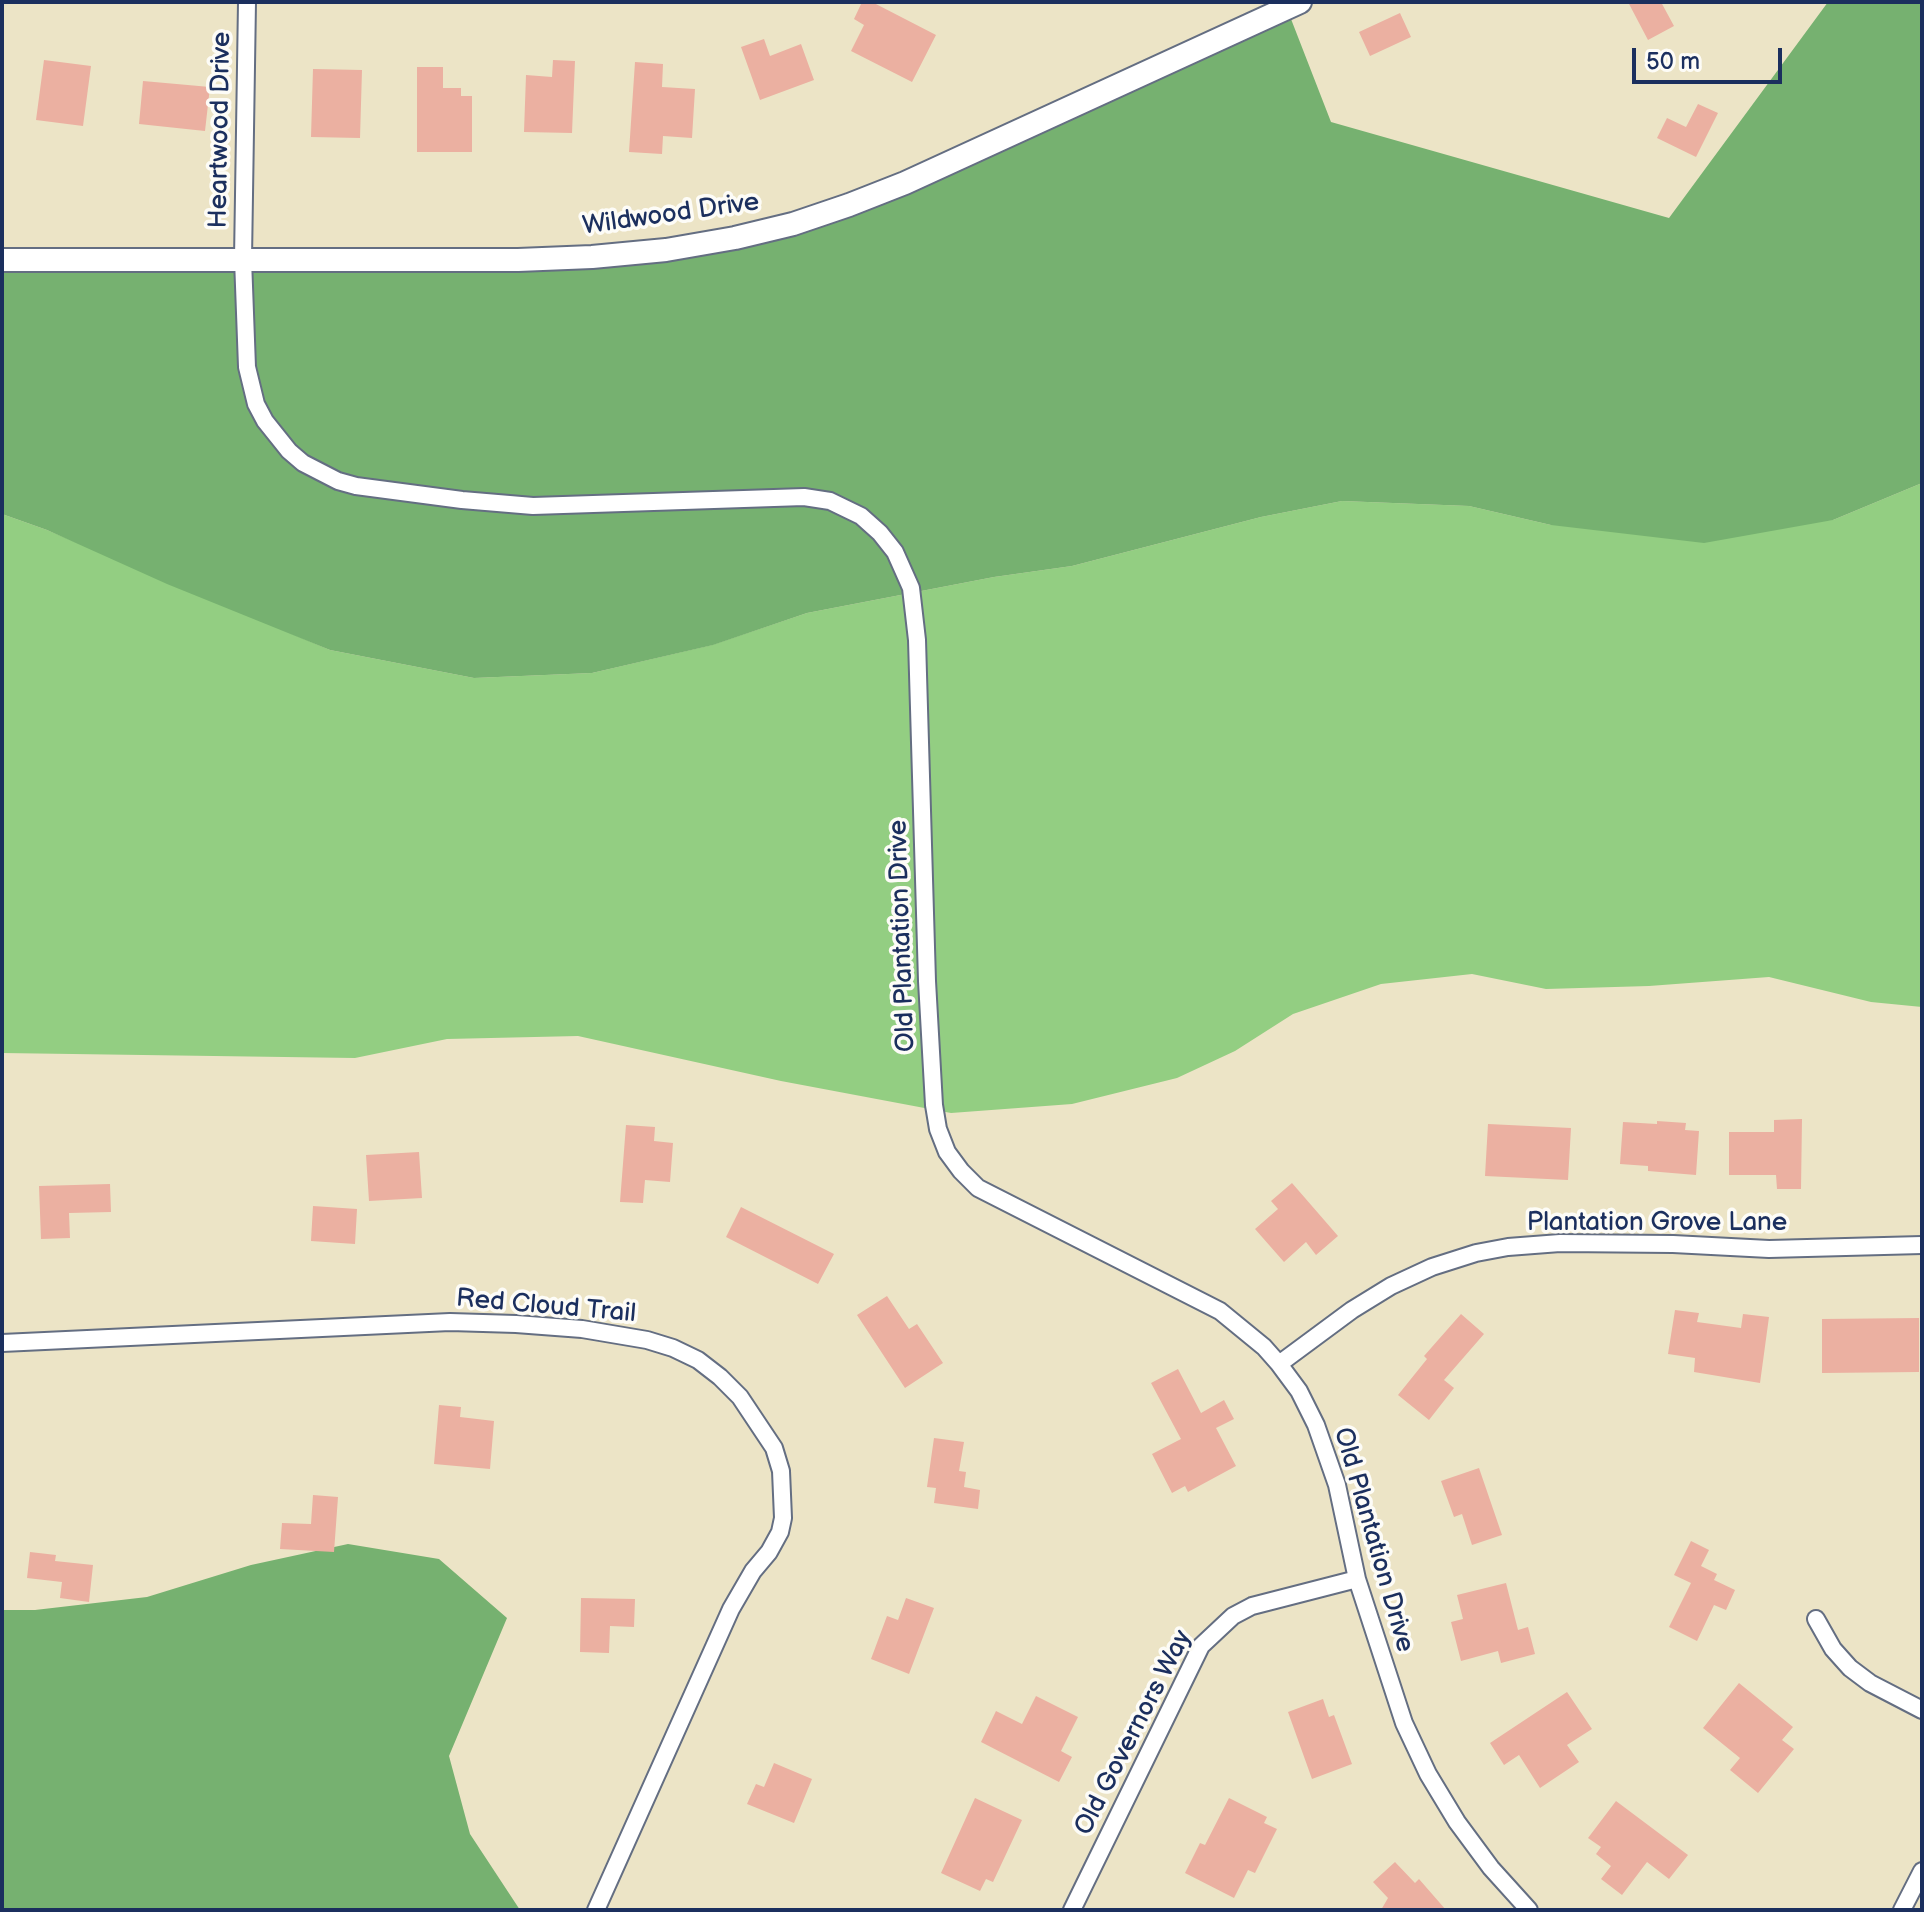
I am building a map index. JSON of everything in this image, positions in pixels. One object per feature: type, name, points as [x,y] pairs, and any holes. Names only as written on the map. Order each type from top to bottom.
[{"type":"street","name":"Heartwood Drive","points":[[243,259],[247,2]]},
{"type":"street","name":"Wildwood Drive","points":[[2,260],[518,260],[666,250],[735,238],[821,215],[905,183],[1294,3]]},
{"type":"street","name":"Old Plantation Drive","points":[[243,259],[247,367],[256,404],[265,421],[289,451],[303,463],[338,481],[462,500],[533,506],[804,497],[830,501],[861,516],[895,552],[911,588],[917,640],[933,1090],[938,1129],[947,1152],[978,1188],[1220,1311],[1264,1347],[1279,1364],[1299,1391],[1316,1425],[1337,1485],[1357,1579],[1394,1697],[1428,1774],[1457,1822],[1491,1868],[1529,1910]]},
{"type":"street","name":"Plantation Grove Lane","points":[[1279,1364],[1352,1310],[1391,1286],[1432,1267],[1508,1247],[1560,1243],[1769,1249],[1922,1245]]},
{"type":"street","name":"Red Cloud Trail","points":[[2,1343],[450,1322],[516,1324],[582,1329],[647,1340],[698,1360],[720,1377],[740,1397],[774,1448],[781,1471],[783,1518],[780,1532],[731,1609],[596,1910]]},
{"type":"street","name":"Old Governors Way","points":[[1072,1910],[1201,1646],[1233,1616],[1252,1606],[1357,1579]]},
{"type":"street","points":[[1816,1619],[1833,1649],[1850,1668],[1870,1683],[1922,1710]]},
{"type":"street","points":[[1902,1910],[1922,1871]]},
{"type":"green space","points":[[1828,2],[1922,2],[1922,483],[1833,520],[1704,543],[1551,525],[1469,506],[1342,501],[1261,517],[1072,566],[994,577],[807,613],[713,645],[592,673],[474,678],[330,650],[167,584],[47,530],[2,514],[2,270],[519,270],[594,268],[669,260],[798,234],[855,215],[1291,19],[1331,122],[1669,218]]},
{"type":"green space","points":[[1922,483],[1922,1007],[1871,1002],[1769,977],[1649,986],[1546,989],[1472,974],[1381,984],[1293,1014],[1235,1051],[1177,1078],[1072,1104],[951,1113],[781,1081],[578,1036],[447,1039],[355,1058],[2,1053],[2,514],[47,530],[330,650],[474,678],[592,673],[712,645],[807,613],[994,577],[1072,566],[1261,517],[1342,501],[1469,506],[1551,525],[1833,520]]},
{"type":"green space","points":[[348,1544],[439,1559],[507,1618],[449,1756],[470,1834],[520,1910],[2,1910],[2,1610],[35,1610],[147,1597],[251,1565]]},
{"type":"building","points":[[862,2],[872,2],[936,35],[912,82],[851,51],[864,25],[854,19]]},
{"type":"building","points":[[1628,2],[1661,2],[1674,26],[1648,40]]},
{"type":"building","points":[[1400,13],[1411,37],[1370,56],[1359,32]]},
{"type":"building","points":[[764,39],[770,56],[801,44],[814,80],[760,100],[741,47]]},
{"type":"building","points":[[44,60],[91,66],[83,126],[36,120]]},
{"type":"building","points":[[553,60],[575,61],[572,133],[524,132],[526,75],[552,77]]},
{"type":"building","points":[[635,62],[663,64],[662,87],[695,89],[692,138],[663,136],[662,154],[629,152]]},
{"type":"building","points":[[417,67],[443,67],[443,88],[461,88],[461,96],[472,96],[472,152],[417,152]]},
{"type":"building","points":[[313,69],[362,70],[360,138],[311,137]]},
{"type":"building","points":[[143,81],[210,87],[205,131],[139,124]]},
{"type":"building","points":[[1698,104],[1718,113],[1696,157],[1657,138],[1667,118],[1686,127]]},
{"type":"building","points":[[1802,1119],[1801,1189],[1777,1189],[1776,1175],[1729,1175],[1729,1132],[1774,1132],[1774,1120]]},
{"type":"building","points":[[1657,1121],[1686,1123],[1685,1130],[1699,1131],[1696,1175],[1648,1171],[1648,1166],[1620,1164],[1623,1122],[1657,1124]]},
{"type":"building","points":[[1488,1124],[1571,1128],[1568,1180],[1485,1176]]},
{"type":"building","points":[[626,1125],[655,1127],[654,1141],[673,1143],[670,1182],[645,1180],[643,1203],[620,1202]]},
{"type":"building","points":[[419,1152],[422,1198],[369,1201],[366,1155]]},
{"type":"building","points":[[1292,1183],[1338,1236],[1316,1255],[1306,1242],[1284,1262],[1255,1229],[1278,1209],[1271,1201]]},
{"type":"building","points":[[110,1184],[111,1212],[69,1213],[70,1238],[41,1239],[39,1186]]},
{"type":"building","points":[[313,1206],[357,1209],[355,1244],[311,1241]]},
{"type":"building","points":[[741,1207],[834,1254],[818,1284],[726,1237]]},
{"type":"building","points":[[887,1296],[909,1329],[917,1324],[943,1363],[905,1388],[857,1315]]},
{"type":"building","points":[[1675,1310],[1699,1313],[1697,1322],[1741,1328],[1743,1314],[1769,1317],[1760,1383],[1694,1372],[1695,1358],[1668,1354]]},
{"type":"building","points":[[1461,1314],[1484,1334],[1444,1380],[1454,1388],[1429,1420],[1398,1395],[1427,1359],[1424,1356]]},
{"type":"building","points":[[1919,1318],[1919,1372],[1822,1373],[1822,1319]]},
{"type":"building","points":[[1178,1369],[1201,1413],[1224,1400],[1234,1419],[1216,1428],[1236,1466],[1188,1492],[1185,1486],[1172,1493],[1152,1454],[1181,1439],[1151,1383]]},
{"type":"building","points":[[439,1405],[461,1407],[460,1417],[494,1421],[490,1469],[434,1464]]},
{"type":"building","points":[[934,1438],[964,1442],[959,1471],[966,1472],[964,1487],[980,1490],[978,1509],[934,1503],[936,1488],[927,1487]]},
{"type":"building","points":[[1479,1468],[1502,1535],[1472,1545],[1462,1514],[1454,1517],[1441,1481]]},
{"type":"building","points":[[313,1495],[338,1497],[334,1552],[280,1549],[282,1523],[311,1524]]},
{"type":"building","points":[[1691,1541],[1709,1550],[1701,1566],[1717,1574],[1714,1580],[1735,1590],[1726,1610],[1714,1605],[1697,1641],[1669,1627],[1691,1583],[1674,1575]]},
{"type":"building","points":[[30,1552],[56,1555],[55,1561],[93,1565],[89,1602],[60,1598],[62,1582],[27,1578]]},
{"type":"building","points":[[1506,1583],[1518,1630],[1528,1627],[1535,1654],[1501,1663],[1498,1651],[1461,1661],[1451,1622],[1463,1619],[1457,1595]]},
{"type":"building","points":[[581,1598],[635,1599],[634,1627],[610,1626],[609,1653],[580,1652]]},
{"type":"building","points":[[906,1598],[934,1608],[909,1674],[871,1659],[887,1616],[898,1620]]},
{"type":"building","points":[[1739,1683],[1793,1727],[1782,1740],[1794,1749],[1758,1793],[1730,1770],[1740,1758],[1703,1728]]},
{"type":"building","points":[[1567,1692],[1592,1729],[1567,1745],[1579,1762],[1540,1788],[1519,1755],[1504,1765],[1490,1743]]},
{"type":"building","points":[[1036,1696],[1078,1717],[1061,1751],[1072,1757],[1059,1782],[981,1742],[996,1711],[1022,1724]]},
{"type":"building","points":[[1323,1699],[1329,1717],[1334,1715],[1352,1764],[1312,1779],[1288,1712]]},
{"type":"building","points":[[774,1763],[812,1779],[794,1823],[747,1804],[756,1784],[764,1787]]},
{"type":"building","points":[[975,1798],[1022,1820],[993,1882],[986,1879],[980,1891],[941,1873]]},
{"type":"building","points":[[1229,1798],[1267,1817],[1264,1823],[1277,1829],[1255,1873],[1248,1870],[1234,1898],[1185,1873],[1200,1843],[1205,1845]]},
{"type":"building","points":[[1616,1801],[1688,1855],[1669,1879],[1647,1862],[1622,1895],[1601,1879],[1611,1866],[1596,1854],[1601,1847],[1588,1838]]},
{"type":"building","points":[[1395,1862],[1415,1883],[1419,1879],[1446,1910],[1381,1910],[1388,1898],[1373,1882]]}]
